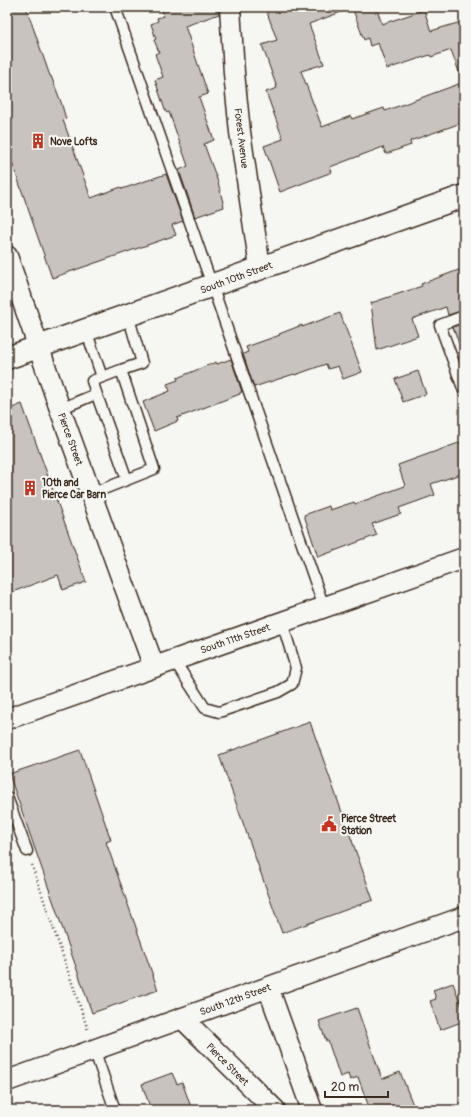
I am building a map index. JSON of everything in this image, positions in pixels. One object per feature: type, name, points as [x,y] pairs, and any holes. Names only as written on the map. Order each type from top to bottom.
[{"type":"main road","name":"South 10th Street","points":[[7,358],[464,196]]},
{"type":"street","name":"Forest Avenue","points":[[230,7],[234,73],[240,132],[260,268]]},
{"type":"street","name":"Pierce Street","points":[[7,256],[60,409],[154,667]]},
{"type":"street","name":"South 11th Street","points":[[7,719],[464,558]]},
{"type":"street","name":"South 12th Street","points":[[7,1081],[464,917]]},
{"type":"street","points":[[268,987],[312,1110]]},
{"type":"street","name":"Pierce Street","points":[[182,1018],[275,1110]]},
{"type":"lane","points":[[115,7],[324,607]]},
{"type":"lane","points":[[127,480],[92,381],[142,363],[128,315]]},
{"type":"lane","points":[[464,316],[440,325],[464,391]]},
{"type":"lane","points":[[86,330],[102,377]]},
{"type":"lane","points":[[91,494],[154,469],[121,370]]},
{"type":"lane","points":[[60,409],[96,394]]},
{"type":"lane","points":[[174,660],[205,708],[219,712],[278,692],[292,684],[296,668],[282,622]]},
{"type":"lane","points":[[7,797],[27,851]]},
{"type":"lane","points":[[94,1049],[115,1110]]},
{"type":"path","points":[[27,851],[94,1049]]},
{"type":"building","name":"Nove Lofts","points":[[7,7],[26,7],[50,76],[61,102],[66,119],[63,120],[91,198],[121,187],[122,189],[166,174],[183,221],[172,225],[176,235],[52,278],[7,148]]},
{"type":"building","points":[[161,7],[219,7],[219,14],[185,26],[208,94],[199,97],[214,140],[204,144],[218,182],[224,207],[195,217],[179,170],[188,166],[169,112],[167,113],[165,110],[155,80],[163,77],[155,54],[159,52],[154,40],[156,39],[151,24],[158,21],[157,18],[164,16]]},
{"type":"building","points":[[265,7],[349,7],[349,9],[309,24],[324,64],[301,71],[322,127],[351,116],[352,119],[384,108],[385,111],[464,82],[464,122],[410,141],[411,145],[386,154],[383,147],[330,167],[332,172],[280,192],[264,146],[283,139],[266,92],[277,88],[262,45],[277,40]]},
{"type":"building","points":[[352,7],[376,7],[382,24],[424,10],[431,31],[464,21],[464,80],[462,80],[451,50],[387,69],[378,43],[370,46],[368,38],[364,40]]},
{"type":"building","points":[[464,268],[464,310],[448,315],[446,307],[412,319],[418,336],[377,350],[371,303],[422,286],[421,284]]},
{"type":"building","points":[[340,313],[362,372],[343,379],[338,366],[328,369],[326,364],[254,387],[243,354],[248,352],[246,347],[280,335],[279,334],[302,325],[302,327]]},
{"type":"building","points":[[464,323],[464,351],[462,352],[453,327]]},
{"type":"building","points":[[231,359],[242,392],[240,392],[240,394],[177,418],[178,421],[154,431],[143,402],[170,391],[167,384],[178,380],[177,378],[216,362],[217,364]]},
{"type":"building","points":[[418,371],[426,394],[403,402],[395,379]]},
{"type":"building","name":"10th and Pierce Car Barn","points":[[22,404],[86,582],[63,590],[58,575],[7,594],[7,410]]},
{"type":"building","points":[[464,441],[464,473],[431,484],[435,495],[399,508],[401,514],[372,524],[377,535],[318,557],[304,515],[329,506],[330,510],[354,502],[355,504],[405,486],[398,465]]},
{"type":"building","points":[[310,722],[373,900],[282,933],[219,755]]},
{"type":"building","points":[[80,750],[111,840],[106,842],[158,990],[92,1013],[9,774]]},
{"type":"building","points":[[453,983],[464,1013],[464,1021],[440,1030],[430,1001],[436,999],[433,990]]},
{"type":"building","points":[[357,1008],[382,1079],[400,1072],[415,1110],[370,1110],[358,1077],[350,1080],[348,1074],[340,1077],[328,1041],[326,1041],[319,1021]]},
{"type":"building","points":[[172,1073],[177,1084],[182,1082],[192,1110],[151,1110],[142,1084]]},
{"type":"place","name":"Nove Lofts","points":[[38,141]]},
{"type":"place","name":"10th and Pierce Car Barn","points":[[30,488]]},
{"type":"place","name":"Pierce Street Station","points":[[329,824]]}]
